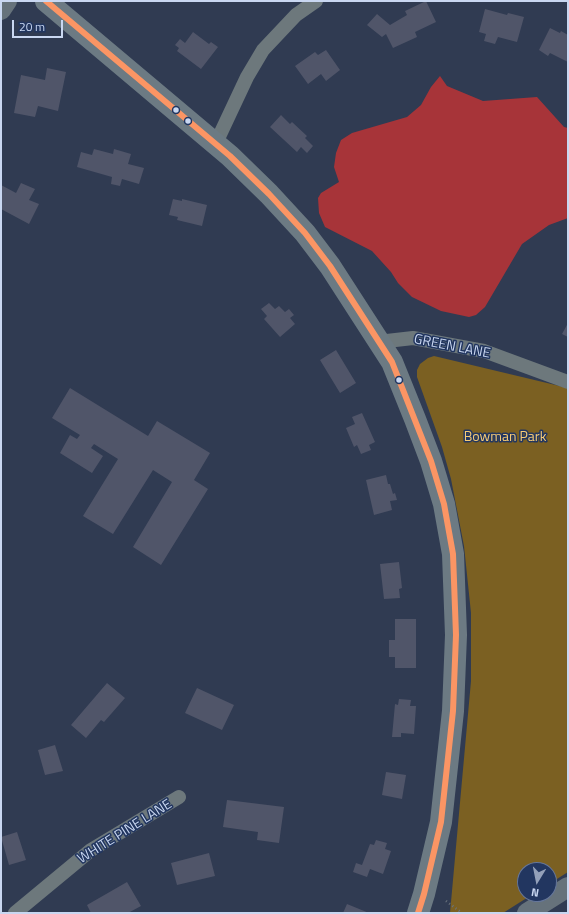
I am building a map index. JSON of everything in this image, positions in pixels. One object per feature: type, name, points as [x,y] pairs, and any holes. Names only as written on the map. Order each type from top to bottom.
[{"type":"main road","points":[[46,1],[216,143],[260,185],[305,233],[330,266],[392,362],[431,461],[444,504],[453,554],[456,635],[453,711],[441,822],[429,905]]},
{"type":"street","points":[[1,10],[7,1]]},
{"type":"street","points":[[216,143],[247,77],[263,50],[296,15],[316,1]]},
{"type":"street","name":"GREEN LANE","points":[[378,342],[413,338],[484,351],[568,382]]},
{"type":"street","name":"WHITE PINE LANE","points":[[15,913],[91,850],[179,797]]},
{"type":"street","points":[[527,913],[568,887]]},
{"type":"path","points":[[429,905],[462,913]]},
{"type":"green space","name":"Bowman Park","points":[[434,356],[568,388],[568,872],[557,879],[557,862],[517,862],[517,902],[520,902],[503,913],[450,913],[471,681],[471,613],[464,546],[451,479],[442,447],[417,377],[417,370],[420,364],[428,358]]},
{"type":"shaded area","points":[[440,76],[447,86],[483,101],[537,97],[564,127],[568,128],[568,218],[549,225],[522,244],[485,307],[476,315],[469,317],[441,311],[412,297],[398,283],[391,272],[372,251],[325,227],[319,213],[318,198],[321,193],[339,182],[334,167],[336,153],[341,140],[352,133],[407,117],[421,105],[431,87]]},
{"type":"building","points":[[426,1],[436,22],[415,32],[417,37],[393,48],[386,34],[382,37],[367,25],[377,14],[390,25],[407,15],[405,11]]},
{"type":"building","points":[[485,9],[507,15],[508,13],[524,17],[517,42],[498,37],[495,44],[484,41],[486,34],[479,32]]},
{"type":"building","points":[[550,28],[568,35],[568,62],[550,53],[548,56],[539,50]]},
{"type":"building","points":[[193,32],[209,44],[211,42],[218,47],[201,69],[177,51],[179,48],[175,45],[180,39],[185,43]]},
{"type":"building","points":[[326,50],[340,70],[326,81],[321,74],[308,84],[295,66],[315,52],[318,55]]},
{"type":"building","points":[[47,68],[66,72],[58,111],[38,106],[35,117],[14,113],[21,75],[45,80]]},
{"type":"building","points":[[281,115],[290,124],[292,122],[307,136],[305,138],[313,146],[307,153],[301,147],[297,152],[270,127]]},
{"type":"building","points":[[94,149],[113,154],[114,149],[131,154],[128,164],[144,168],[139,184],[122,179],[120,186],[111,184],[112,177],[77,167],[81,152],[92,155]]},
{"type":"building","points":[[21,183],[35,189],[29,200],[39,204],[29,224],[1,209],[1,185],[16,193]]},
{"type":"building","points":[[173,199],[182,201],[182,199],[207,205],[202,226],[177,220],[178,217],[169,215]]},
{"type":"building","points":[[269,303],[275,309],[279,306],[285,312],[289,309],[294,315],[290,318],[295,324],[280,337],[264,319],[267,316],[261,309]]},
{"type":"building","points":[[568,323],[568,337],[562,334]]},
{"type":"building","points":[[336,350],[356,383],[340,393],[320,360]]},
{"type":"building","points":[[70,388],[148,436],[157,421],[210,453],[194,480],[208,489],[161,565],[133,547],[172,482],[153,470],[113,534],[83,516],[118,459],[94,444],[91,448],[103,456],[92,473],[60,453],[70,435],[77,439],[80,435],[52,418]]},
{"type":"building","points":[[362,413],[375,442],[369,445],[371,450],[361,454],[357,445],[354,447],[346,428],[355,424],[352,417]]},
{"type":"building","points":[[386,475],[388,484],[390,484],[393,494],[395,493],[397,500],[390,501],[392,510],[374,515],[366,480]]},
{"type":"building","points":[[399,562],[402,588],[399,589],[400,598],[384,599],[380,564]]},
{"type":"building","points":[[395,619],[416,619],[416,668],[395,668],[395,657],[389,657],[389,640],[395,640]]},
{"type":"building","points":[[107,683],[125,698],[104,722],[101,720],[86,738],[71,725]]},
{"type":"building","points":[[197,688],[234,705],[222,730],[185,713]]},
{"type":"building","points":[[399,699],[411,700],[410,706],[416,706],[414,734],[401,733],[401,737],[392,737],[395,704],[398,705]]},
{"type":"building","points":[[55,745],[63,771],[45,775],[38,750]]},
{"type":"building","points":[[386,772],[406,775],[402,799],[382,795]]},
{"type":"building","points":[[227,800],[284,807],[279,843],[257,840],[258,832],[223,827]]},
{"type":"building","points":[[17,832],[26,860],[9,865],[1,837]]},
{"type":"building","points":[[376,840],[387,843],[385,849],[391,851],[383,874],[370,869],[367,877],[353,872],[356,863],[362,865],[370,844],[374,845]]},
{"type":"building","points":[[209,853],[215,876],[177,885],[171,863]]},
{"type":"building","points":[[127,882],[141,906],[128,913],[91,913],[87,905]]},
{"type":"building","points":[[347,904],[369,913],[343,913]]},
{"type":"transit line","points":[[46,1],[230,156],[269,194],[305,233],[330,266],[392,362],[431,461],[444,504],[453,554],[456,635],[453,711],[441,822],[418,913]]}]
